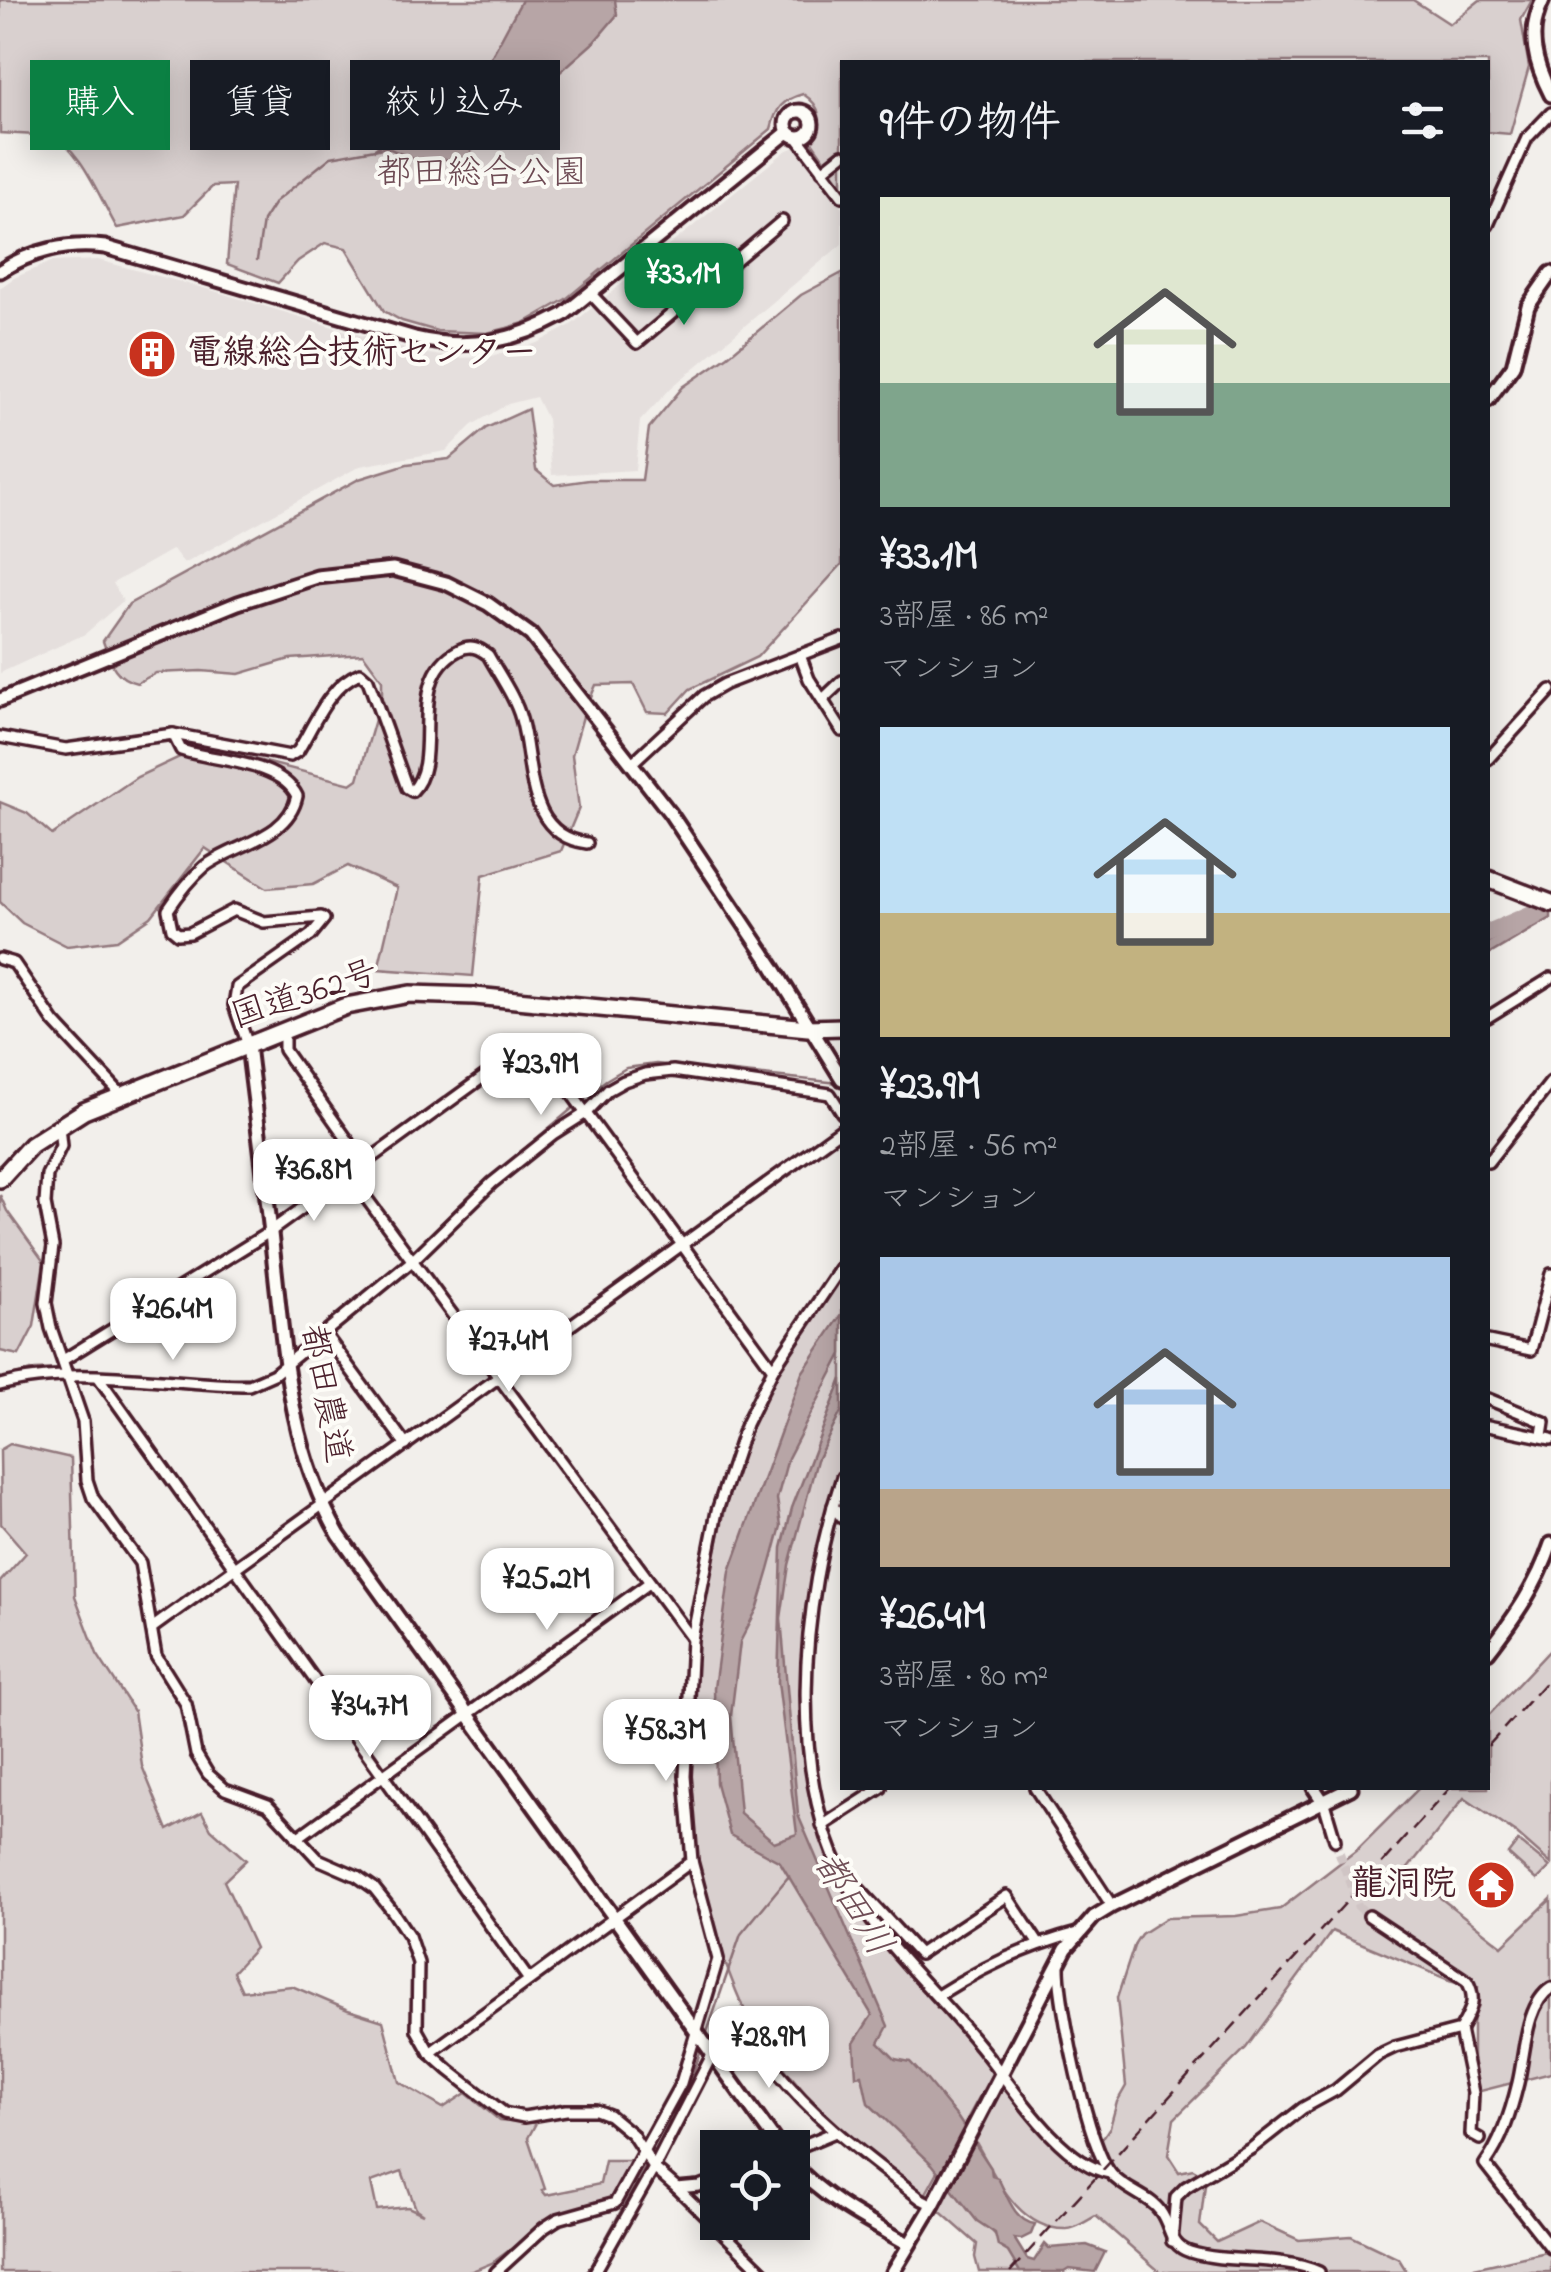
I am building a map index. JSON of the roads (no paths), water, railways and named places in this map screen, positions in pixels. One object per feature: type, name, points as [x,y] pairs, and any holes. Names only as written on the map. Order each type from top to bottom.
[{"type":"highway","points":[[1490,879],[1551,903]]},
{"type":"highway","name":"国道362号","points":[[0,1179],[31,1145],[84,1110],[346,1006],[410,994],[475,996],[808,1028],[840,1027]]},
{"type":"street","points":[[1542,0],[1535,16],[1533,39],[1538,66],[1551,96]]},
{"type":"street","points":[[1490,220],[1526,138],[1551,113]]},
{"type":"street","points":[[0,272],[32,255],[54,249],[105,247],[402,335],[458,345],[492,342],[523,334],[563,315],[793,134],[840,194]]},
{"type":"street","points":[[822,171],[840,157]]},
{"type":"street","points":[[591,294],[637,343],[782,221]]},
{"type":"street","points":[[1490,397],[1514,366],[1528,306],[1551,273]]},
{"type":"street","points":[[0,700],[238,603],[317,577],[393,569],[446,583],[488,604],[531,636],[670,813],[839,1070]]},
{"type":"street","points":[[632,764],[704,696],[725,684],[840,640]]},
{"type":"street","points":[[0,738],[66,749],[173,734],[290,756],[298,750],[331,696],[350,677],[360,673],[368,680],[407,788],[412,791],[422,777],[427,702],[436,671],[468,646],[488,655],[521,718],[533,793],[544,814],[574,842],[587,843]]},
{"type":"street","points":[[800,655],[840,728]]},
{"type":"street","points":[[823,699],[840,684]]},
{"type":"street","points":[[1490,757],[1551,690]]},
{"type":"street","points":[[173,734],[181,750],[223,757],[259,770],[292,787],[298,800],[260,840],[202,868],[168,910],[172,930],[178,934],[234,910],[264,922],[324,919],[312,935],[237,986],[234,1005],[248,1044]]},
{"type":"street","points":[[0,959],[14,963],[54,1022],[121,1094]]},
{"type":"street","points":[[1490,1017],[1551,978]]},
{"type":"street","points":[[284,1029],[284,1050],[361,1159],[360,1168]]},
{"type":"street","points":[[0,1385],[66,1369],[350,1176],[533,1041],[773,1369]]},
{"type":"street","name":"都田農道","points":[[248,1044],[286,1364],[306,1466],[322,1506],[339,1535],[767,2130]]},
{"type":"street","points":[[66,1369],[99,1378],[249,1385],[274,1374],[492,1183],[608,1090],[644,1074],[673,1070],[830,1094],[840,1110]]},
{"type":"street","points":[[1490,1159],[1551,1082]]},
{"type":"street","points":[[58,1127],[61,1146],[47,1174],[44,1204],[52,1246],[46,1303],[51,1328],[83,1420],[87,1480],[93,1498],[140,1563],[156,1656],[186,1704],[196,1754],[208,1774],[225,1789],[268,1805],[318,1859],[374,1888],[409,1936],[418,1963],[417,2030],[430,2053],[496,2110],[524,2117],[596,2110],[621,2123],[650,2160],[763,2272]]},
{"type":"street","points":[[152,1628],[840,1130]]},
{"type":"street","points":[[350,1176],[692,1639]]},
{"type":"street","points":[[496,2272],[558,2220],[615,2204],[650,2160],[681,2083],[718,1959],[692,1861],[686,1776],[692,1639],[705,1563],[726,1478],[746,1424],[773,1369],[840,1269]]},
{"type":"street","points":[[1490,1341],[1531,1350],[1551,1274]]},
{"type":"street","points":[[324,1333],[406,1446]]},
{"type":"street","points":[[99,1378],[529,1980]]},
{"type":"street","points":[[1490,1400],[1544,1422],[1546,1437],[1490,1426]]},
{"type":"street","points":[[840,1483],[820,1561],[809,1652],[810,1738],[822,1826],[836,1864],[869,1917],[937,1996],[999,2078],[1044,2128],[1096,2171],[1110,2173],[1159,2209],[1172,2241],[1186,2251],[1212,2257],[1289,2263],[1319,2272]]},
{"type":"street","points":[[833,1506],[840,1515]]},
{"type":"street","points":[[1490,1648],[1522,1608],[1551,1544]]},
{"type":"street","points":[[297,1838],[649,1583]]},
{"type":"street","points":[[822,1826],[878,1790]]},
{"type":"street","points":[[1035,1790],[1112,1906]]},
{"type":"street","points":[[1315,1790],[1324,1803],[1335,1840]]},
{"type":"street","points":[[893,2272],[933,2205],[1077,1933],[1112,1906],[1347,1790]]},
{"type":"street","points":[[430,2053],[692,1861]]},
{"type":"street","points":[[836,1864],[919,1954],[1007,1896],[1038,1943]]},
{"type":"street","points":[[1369,1916],[1467,1981],[1473,1992],[1473,2008],[1460,2030],[1472,2093],[1471,2134],[1480,2139]]},
{"type":"street","points":[[937,1996],[1038,1943],[1077,1933]]},
{"type":"street","points":[[1059,1964],[1059,1993],[1079,2084],[1110,2173]]},
{"type":"street","points":[[1551,1988],[1537,2004],[1522,2047],[1519,2079],[1504,2130],[1485,2164],[1551,2248]]},
{"type":"street","points":[[745,2017],[774,2066],[835,2132],[933,2205]]},
{"type":"street","points":[[1172,2241],[1176,2197],[1186,2186],[1252,2148],[1303,2108],[1336,2090],[1378,2055],[1460,2030]]},
{"type":"street","points":[[595,2272],[650,2160],[711,2050]]},
{"type":"street","points":[[810,2142],[835,2132]]},
{"type":"street","points":[[810,2183],[853,2214],[907,2243]]},
{"type":"street","points":[[677,2188],[700,2186]]},
{"type":"waterway","points":[[257,260],[263,221],[276,201],[331,157],[370,150]]},
{"type":"waterway","name":"都田川","points":[[1490,932],[1551,901]]},
{"type":"waterway","points":[[412,1252],[473,1192],[606,1080],[626,1068],[656,1064],[839,1083]]},
{"type":"waterway","points":[[292,1353],[406,1258]]},
{"type":"waterway","points":[[70,1369],[228,1378],[249,1377],[273,1368]]},
{"type":"waterway","points":[[0,1379],[35,1370],[62,1369]]},
{"type":"waterway","points":[[706,2035],[741,1934],[789,1876]]},
{"type":"waterway","points":[[651,2157],[687,2092],[702,2047]]},
{"type":"waterway","points":[[587,2272],[647,2164]]},
{"type":"tunnel","points":[[1335,1840],[1358,1906],[1369,1916]]},
{"type":"railway","points":[[1490,1744],[1551,1676]]},
{"type":"railway","points":[[1010,2272],[1448,1790]]},
{"type":"place","name":"電線総合技術センター","points":[[152,354]]},
{"type":"place","name":"龍洞院","points":[[1491,1885]]},
{"type":"park label","name":"都田総合公園","points":[[482,174]]}]
